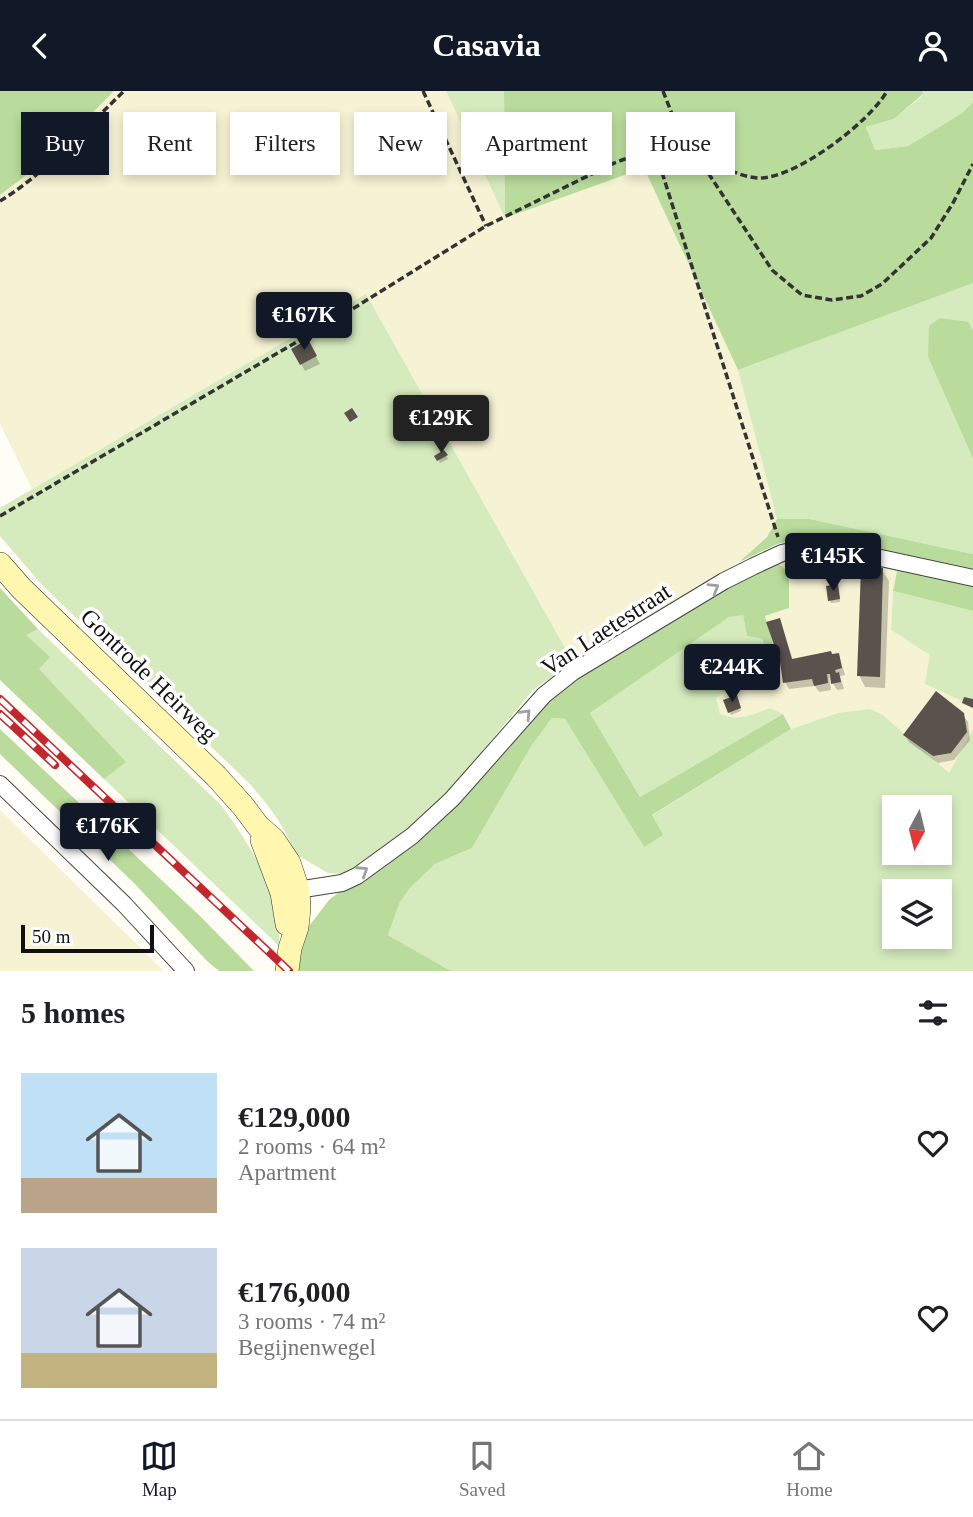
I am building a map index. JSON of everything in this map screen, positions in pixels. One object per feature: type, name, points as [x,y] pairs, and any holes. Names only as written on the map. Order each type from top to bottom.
[{"type":"street","name":"Van Laetestraat","points":[[290,891],[342,883],[357,876],[412,837],[433,818],[535,704],[573,672],[724,581],[782,553],[812,546],[830,547],[973,578]]},
{"type":"street","name":"Gontrode Heirweg","points":[[0,563],[22,589],[216,776],[258,826],[273,839],[289,863],[290,891],[297,927],[290,948],[287,971]]},
{"type":"street","points":[[0,784],[124,904],[186,971]]},
{"type":"path","points":[[0,201],[58,154],[124,91]]},
{"type":"path","points":[[423,91],[486,226]]},
{"type":"path","points":[[663,91],[671,112]]},
{"type":"path","points":[[735,172],[761,178],[775,176],[819,154],[866,118],[887,91]]},
{"type":"path","points":[[0,516],[346,313],[486,226],[612,164],[634,156],[652,157],[659,163],[782,553]]},
{"type":"path","points":[[709,175],[772,270],[802,295],[832,300],[861,296],[883,284],[931,238],[973,164]]},
{"type":"shaded area","points":[[114,91],[446,91],[461,123],[461,175],[485,175],[505,218],[626,174],[648,175],[738,370],[777,519],[767,537],[739,562],[573,662],[366,294],[32,489],[0,424],[0,195],[26,175],[109,175],[109,112],[93,112]]},
{"type":"shaded area","points":[[801,556],[854,561],[897,571],[891,630],[930,655],[973,706],[973,729],[949,774],[883,715],[838,713],[791,729],[783,714],[770,708],[744,718],[732,719],[720,715],[716,698],[769,660],[777,658],[765,616],[789,608],[789,572],[779,564]]},
{"type":"shaded area","points":[[0,810],[164,971],[0,971]]},
{"type":"green space","points":[[0,91],[114,91],[93,112],[21,112],[21,175],[26,175],[0,195]]},
{"type":"green space","points":[[446,91],[504,91],[504,112],[461,112],[461,123]]},
{"type":"green space","points":[[504,91],[922,91],[923,94],[894,119],[866,127],[875,150],[908,146],[962,113],[973,102],[973,283],[738,370],[647,175],[735,175],[735,112],[626,112],[626,174],[505,218],[505,175],[612,175],[612,112],[504,112]]},
{"type":"green space","points":[[922,91],[973,91],[973,102],[962,113],[908,146],[875,150],[866,127],[894,119],[923,95]]},
{"type":"green space","points":[[485,175],[505,175],[505,218]]},
{"type":"green space","points":[[973,283],[973,331],[969,322],[928,357],[973,459],[973,554],[810,519],[777,519],[738,370]]},
{"type":"green space","points":[[366,294],[573,662],[533,690],[446,795],[409,830],[360,868],[342,874],[328,873],[295,854],[276,817],[250,784],[42,585],[0,536],[0,508]]},
{"type":"green space","points":[[940,318],[969,322],[973,331],[973,459],[928,357],[929,326]]},
{"type":"green space","points":[[777,519],[810,519],[973,554],[973,611],[893,591],[897,571],[855,561],[847,575],[808,573],[799,564],[801,556],[841,558],[844,540],[805,539],[780,543],[739,562],[767,537]]},
{"type":"green space","points":[[779,564],[789,572],[789,608],[765,616],[777,658],[769,660],[762,639],[747,636],[743,615],[729,617],[590,713],[640,797],[783,714],[791,729],[652,815],[663,835],[644,847],[565,719],[552,718],[532,745],[472,848],[435,864],[410,888],[400,902],[388,935],[451,971],[300,971],[294,965],[300,938],[329,900],[388,863],[432,830],[545,702],[594,668],[762,567]]},
{"type":"green space","points":[[0,588],[38,629],[26,635],[50,657],[39,669],[126,762],[104,779],[0,680]]},
{"type":"green space","points":[[893,591],[973,611],[973,706],[925,684],[930,655],[891,630]]},
{"type":"green space","points":[[743,614],[747,636],[762,639],[769,660],[716,698],[720,714],[739,717],[770,708],[783,714],[640,797],[590,713],[694,639],[729,617]]},
{"type":"green space","points":[[38,629],[220,804],[246,842],[268,884],[277,913],[279,946],[104,779],[125,762],[38,669],[26,634]]},
{"type":"green space","points":[[870,709],[883,715],[949,773],[973,729],[973,971],[451,971],[388,935],[400,902],[410,888],[435,864],[472,848],[532,745],[552,718],[565,719],[644,847],[651,816],[791,729],[838,713]]},
{"type":"green space","points":[[0,729],[200,916],[254,971],[219,971],[207,961],[134,883],[0,754]]},
{"type":"building","points":[[308,339],[317,356],[300,365],[291,349]]},
{"type":"building","points":[[352,408],[358,417],[350,422],[344,413]]},
{"type":"building","points":[[444,450],[448,455],[437,461],[434,456]]},
{"type":"building","points":[[861,568],[883,568],[880,677],[857,676]]},
{"type":"building","points":[[838,584],[840,599],[828,601],[826,586]]},
{"type":"building","points":[[780,618],[792,659],[831,651],[832,654],[839,653],[842,668],[835,670],[836,673],[839,672],[841,682],[831,684],[830,674],[827,674],[828,683],[814,686],[812,679],[783,683],[780,662],[766,622]]},
{"type":"building","points":[[936,691],[964,713],[967,732],[951,753],[933,756],[903,735]]},
{"type":"building","points":[[737,695],[741,708],[728,713],[723,700]]},
{"type":"building","points":[[964,697],[973,699],[973,708],[962,703]]},
{"type":"railway","points":[[0,699],[289,971]]},
{"type":"railway","points":[[0,714],[55,765]]}]
